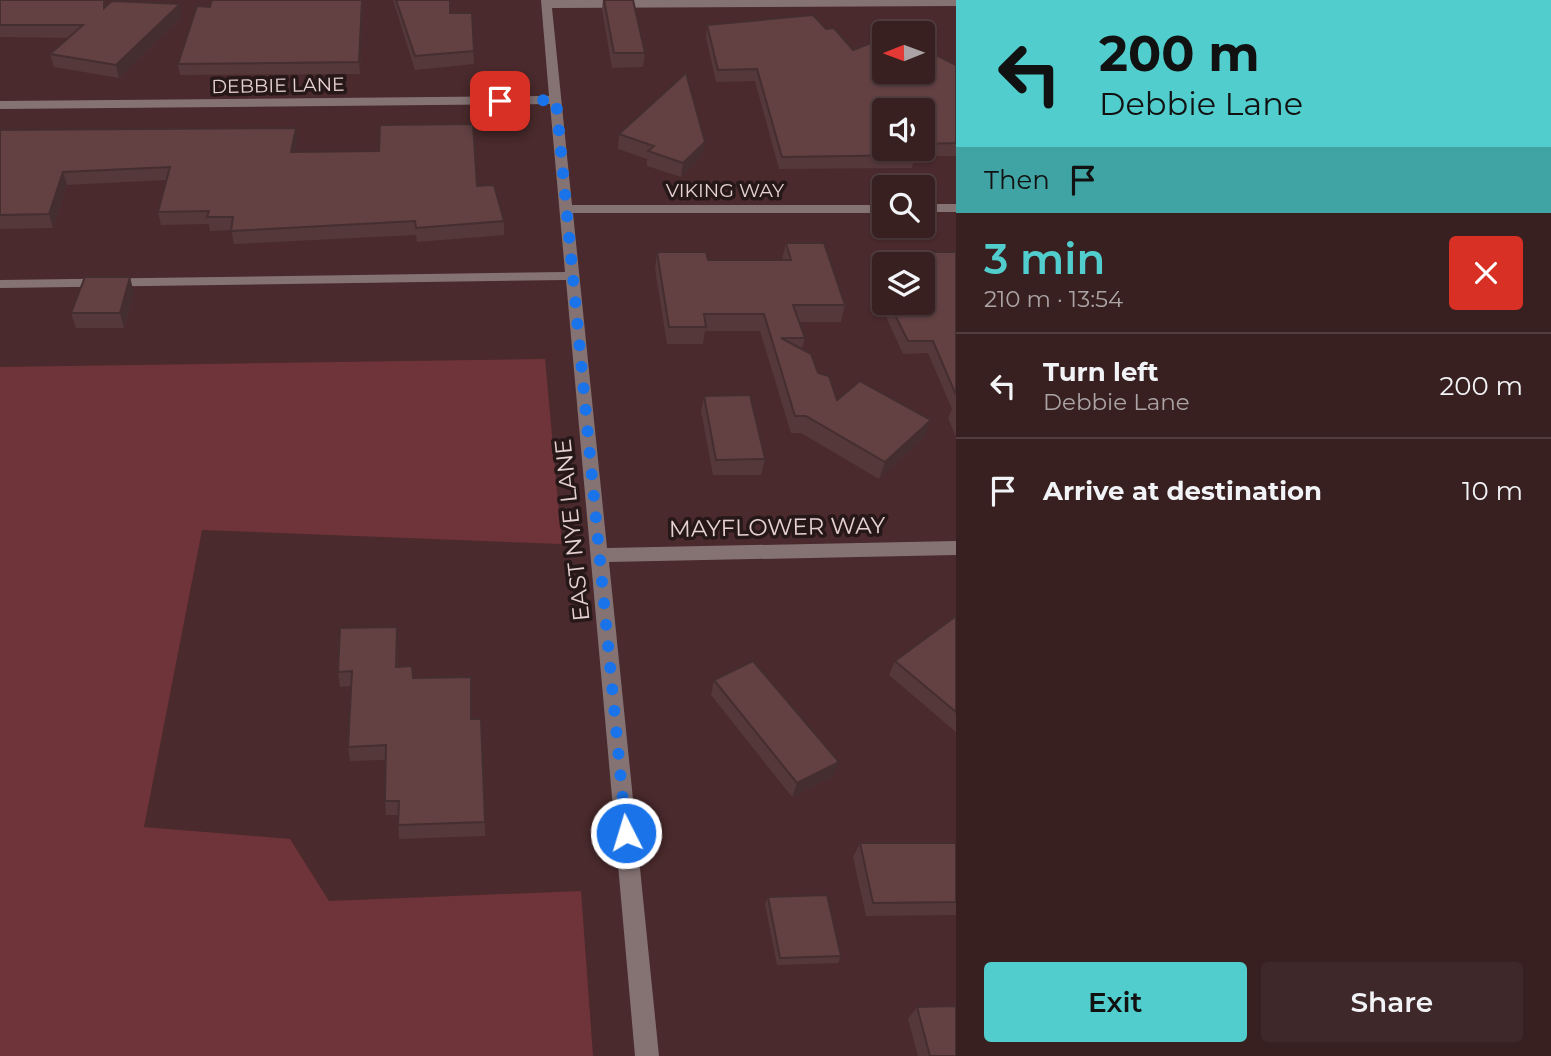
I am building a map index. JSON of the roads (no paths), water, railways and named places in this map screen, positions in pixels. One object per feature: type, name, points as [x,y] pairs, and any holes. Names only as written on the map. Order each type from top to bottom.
[{"type":"street","points":[[546,3],[956,3]]},
{"type":"street","name":"EAST NYE LANE","points":[[546,3],[648,1056]]},
{"type":"street","name":"DEBBIE LANE","points":[[0,105],[556,100]]},
{"type":"street","points":[[935,208],[956,208]]},
{"type":"street","name":"VIKING WAY","points":[[566,209],[872,209]]},
{"type":"street","points":[[0,284],[572,275]]},
{"type":"street","name":"MAYFLOWER WAY","points":[[599,555],[956,548]]}]
